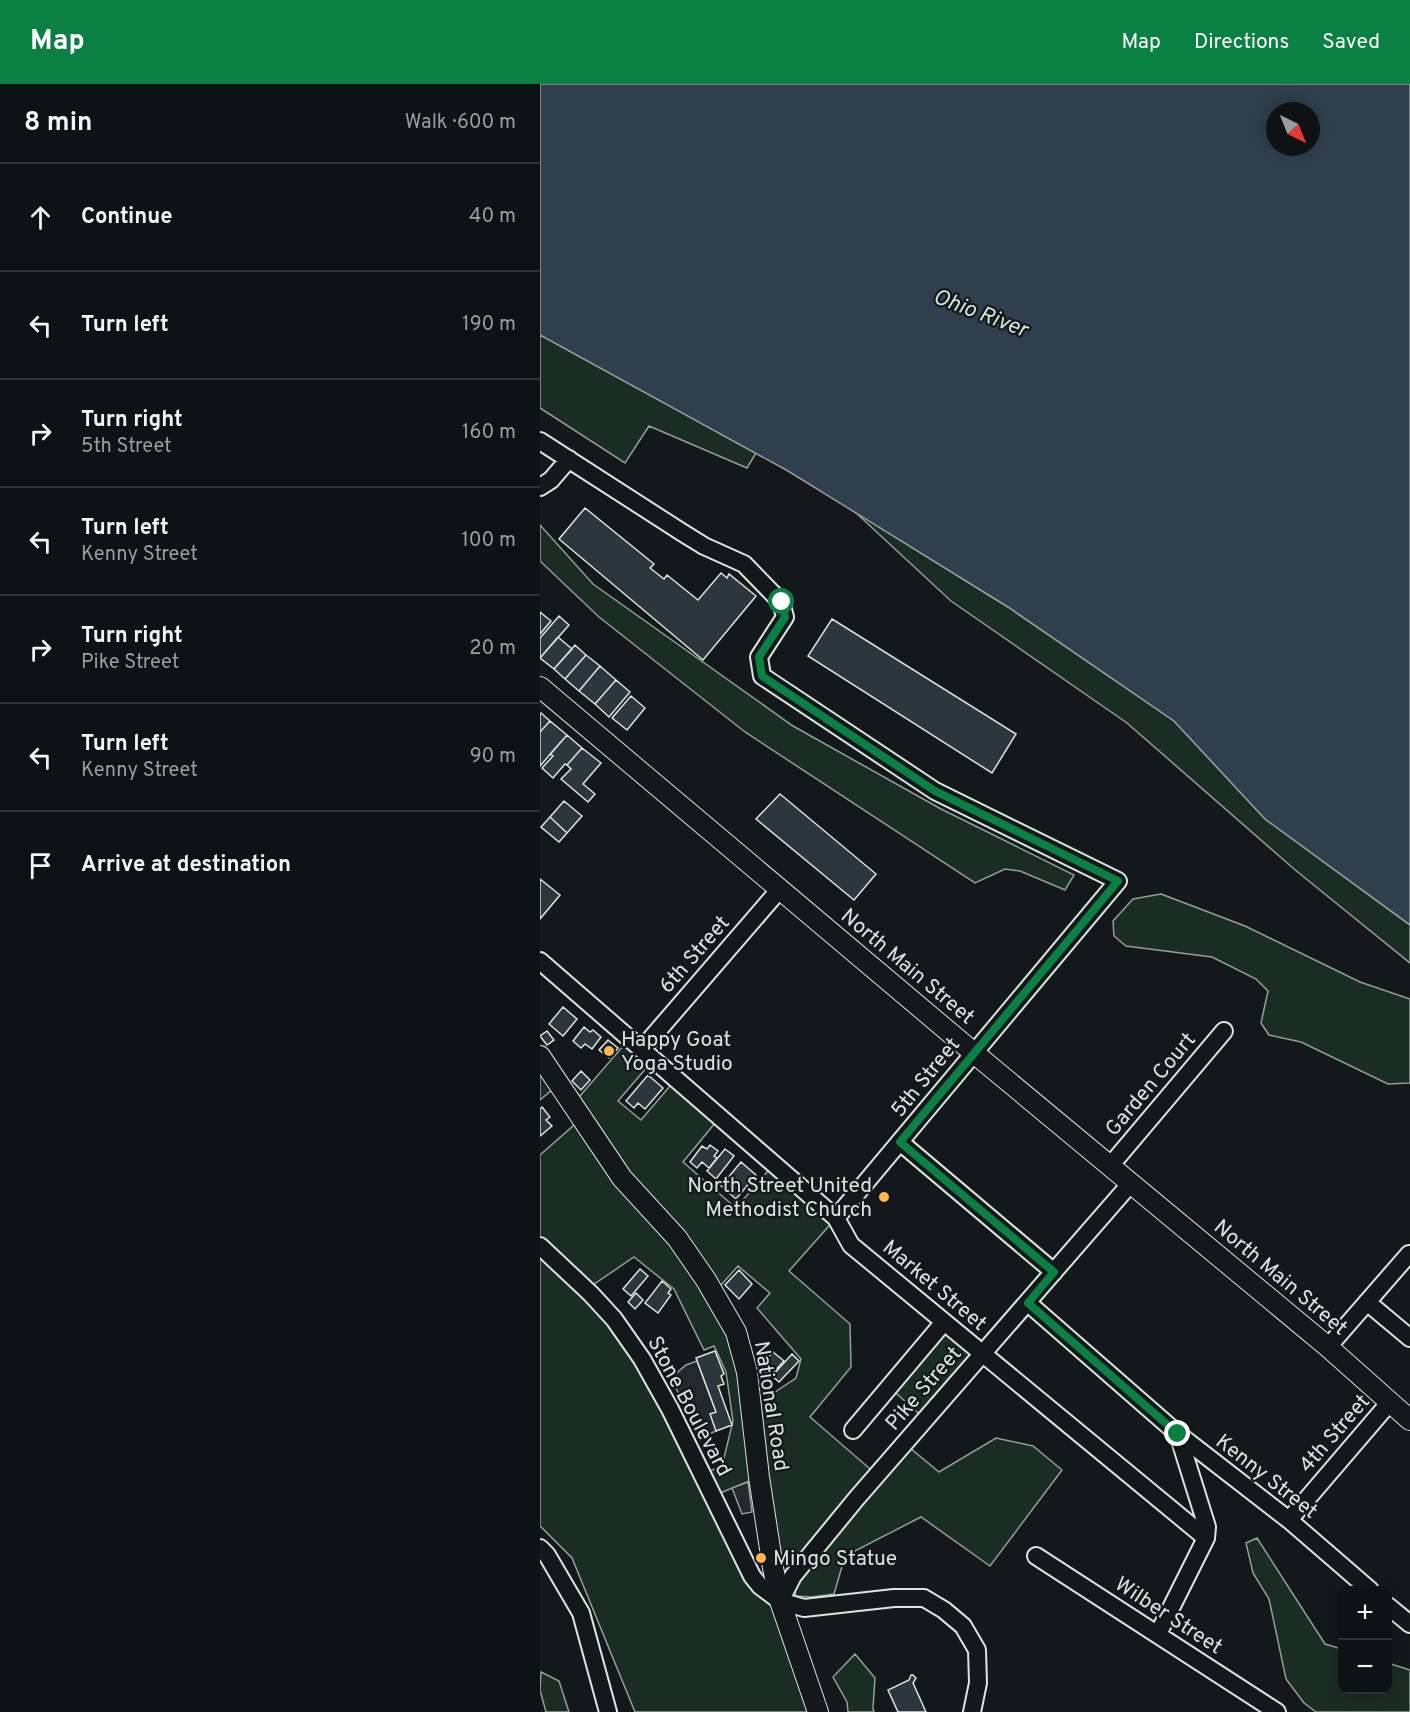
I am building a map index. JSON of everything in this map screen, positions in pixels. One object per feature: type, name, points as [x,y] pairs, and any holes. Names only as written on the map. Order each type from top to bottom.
[{"type":"main road","name":"North Main Street","points":[[540,687],[974,1053],[1328,1347],[1410,1420]]},
{"type":"main road","name":"National Road","points":[[540,1056],[622,1178],[677,1238],[706,1280],[736,1332],[747,1372],[767,1532],[780,1601],[818,1712]]},
{"type":"street","points":[[540,441],[569,459],[551,480],[540,487]]},
{"type":"street","name":"5th Street","points":[[569,459],[704,546],[744,564],[782,602],[785,617],[759,657],[762,676],[935,791],[1118,881],[836,1218]]},
{"type":"street","name":"6th Street","points":[[642,1049],[780,889]]},
{"type":"street","name":"Market Street","points":[[540,961],[836,1218],[851,1245],[1206,1538]]},
{"type":"street","name":"Garden Court","points":[[1110,1166],[1224,1031]]},
{"type":"street","points":[[900,1142],[1054,1272]]},
{"type":"street","name":"Pike Street","points":[[780,1601],[793,1576],[850,1507],[1131,1183]]},
{"type":"street","name":"Stone Boulevard","points":[[540,1246],[614,1319],[642,1359],[679,1427],[752,1576],[760,1586],[780,1601]]},
{"type":"street","points":[[1328,1347],[1409,1254]]},
{"type":"street","points":[[1367,1302],[1410,1338]]},
{"type":"street","name":"Kenny Street","points":[[1028,1303],[1178,1434],[1289,1520],[1365,1586]]},
{"type":"street","points":[[853,1430],[944,1322]]},
{"type":"street","name":"4th Street","points":[[1289,1520],[1390,1402]]},
{"type":"street","points":[[1158,1634],[1206,1538],[1207,1527],[1178,1434]]},
{"type":"street","points":[[540,1548],[547,1555],[581,1613],[608,1712]]},
{"type":"street","name":"Wilber Street","points":[[1036,1556],[1277,1712]]},
{"type":"street","points":[[780,1601],[804,1608],[894,1598],[924,1598],[945,1610],[963,1626],[977,1650],[978,1683],[972,1712]]},
{"type":"street","points":[[1392,1609],[1410,1624]]},
{"type":"green space","points":[[540,335],[756,453],[747,468],[649,426],[625,463],[540,408]]},
{"type":"green space","points":[[854,511],[1008,607],[1174,721],[1265,819],[1410,925],[1410,963],[1294,869],[1127,723],[951,601]]},
{"type":"green space","points":[[540,525],[593,584],[793,726],[941,809],[1074,875],[1065,890],[1020,871],[1005,869],[975,883],[745,732],[599,617],[540,561]]},
{"type":"green space","points":[[1161,894],[1245,926],[1360,982],[1410,999],[1410,1083],[1388,1084],[1301,1042],[1269,1035],[1261,1023],[1268,991],[1256,979],[1212,957],[1126,946],[1114,936],[1113,921],[1133,899]]},
{"type":"green space","points":[[630,1038],[654,1059],[618,1101],[641,1120],[676,1079],[720,1117],[683,1162],[736,1208],[774,1164],[836,1218],[789,1271],[850,1324],[851,1367],[810,1417],[877,1475],[904,1443],[939,1472],[996,1438],[1033,1446],[1062,1470],[990,1566],[921,1517],[845,1556],[834,1594],[812,1597],[796,1596],[794,1585],[780,1601],[818,1712],[635,1712],[572,1558],[540,1526],[540,1155],[582,1118],[573,1104]],"holes":[[[634,1257],[674,1289],[704,1350],[714,1346],[726,1372],[733,1421],[722,1466],[703,1474],[614,1319],[587,1289]],[[738,1266],[770,1293],[757,1308],[801,1359],[796,1378],[751,1408],[714,1293]],[[759,1477],[779,1600],[752,1576],[713,1496]]]},
{"type":"green space","points":[[540,1056],[559,1084],[540,1100]]},
{"type":"green space","points":[[944,1322],[983,1354],[925,1419],[889,1387]]},
{"type":"green space","points":[[1257,1538],[1325,1644],[1338,1648],[1338,1694],[1392,1694],[1392,1664],[1410,1670],[1410,1712],[1316,1712],[1304,1703],[1286,1679],[1269,1599],[1253,1573],[1246,1543]]},
{"type":"green space","points":[[855,1654],[875,1678],[874,1712],[848,1712],[847,1702],[833,1677]]},
{"type":"green space","points":[[541,1672],[559,1681],[569,1712],[546,1712],[540,1690]]},
{"type":"shaded area","points":[[697,1361],[716,1412],[716,1431],[700,1438],[671,1378],[686,1365]]},
{"type":"shaded area","points":[[748,1482],[752,1512],[742,1514],[732,1488]]},
{"type":"water","name":"Ohio River","points":[[540,84],[1410,84],[1410,925],[1265,819],[1174,721],[1008,607],[788,471],[540,335]]},
{"type":"building","points":[[585,508],[654,564],[650,568],[664,579],[667,575],[698,600],[721,573],[727,578],[729,574],[756,596],[703,660],[559,539]]},
{"type":"building","points":[[540,612],[551,621],[540,634]]},
{"type":"building","points":[[559,616],[569,625],[540,658],[540,638]]},
{"type":"building","points":[[832,619],[1016,734],[992,773],[808,656]]},
{"type":"building","points":[[558,637],[572,649],[554,669],[540,658]]},
{"type":"building","points":[[575,645],[586,655],[565,679],[554,669]]},
{"type":"building","points":[[586,655],[600,666],[579,691],[565,679]]},
{"type":"building","points":[[600,666],[616,680],[595,704],[579,691]]},
{"type":"building","points":[[616,680],[630,692],[609,717],[595,704]]},
{"type":"building","points":[[631,696],[645,708],[627,730],[612,718]]},
{"type":"building","points":[[540,714],[550,721],[540,732]]},
{"type":"building","points":[[550,721],[567,735],[540,766],[540,732]]},
{"type":"building","points":[[567,735],[582,748],[553,778],[542,768],[553,756],[550,754]]},
{"type":"building","points":[[582,748],[601,763],[583,784],[595,794],[588,802],[561,779],[571,769],[567,765]]},
{"type":"building","points":[[780,794],[876,874],[854,900],[756,819]]},
{"type":"building","points":[[564,801],[582,816],[567,833],[550,817]]},
{"type":"building","points":[[550,817],[567,833],[559,842],[541,827]]},
{"type":"building","points":[[540,879],[560,895],[540,919]]},
{"type":"building","points":[[563,1007],[577,1019],[563,1036],[549,1024]]},
{"type":"building","points":[[584,1027],[590,1032],[593,1030],[601,1037],[592,1049],[585,1044],[581,1048],[573,1041]]},
{"type":"building","points":[[547,1031],[554,1040],[547,1045],[540,1036]]},
{"type":"building","points":[[608,1040],[618,1048],[609,1058],[599,1050]]},
{"type":"building","points":[[581,1071],[590,1080],[581,1090],[572,1081]]},
{"type":"building","points":[[648,1075],[663,1088],[645,1109],[638,1103],[634,1108],[626,1101]]},
{"type":"building","points":[[542,1107],[550,1117],[546,1120],[552,1126],[540,1136],[540,1109]]},
{"type":"building","points":[[710,1145],[718,1151],[714,1156],[717,1158],[709,1168],[702,1162],[697,1168],[690,1162],[702,1146],[707,1149]]},
{"type":"building","points":[[725,1149],[734,1156],[716,1179],[707,1171]]},
{"type":"building","points":[[741,1162],[756,1175],[736,1199],[721,1186]]},
{"type":"building","points":[[640,1269],[648,1276],[631,1296],[623,1289]]},
{"type":"building","points":[[739,1270],[752,1284],[739,1299],[725,1285]]},
{"type":"building","points":[[662,1281],[671,1289],[668,1293],[671,1295],[658,1313],[645,1303]]},
{"type":"building","points":[[636,1293],[643,1300],[635,1309],[628,1302]]},
{"type":"building","points":[[715,1351],[724,1374],[721,1376],[724,1384],[718,1386],[732,1425],[716,1431],[710,1414],[716,1412],[696,1358]]},
{"type":"building","points":[[773,1352],[784,1361],[770,1376],[759,1367]]},
{"type":"building","points":[[792,1354],[799,1361],[779,1382],[772,1376]]},
{"type":"building","points":[[911,1675],[916,1678],[913,1683],[926,1712],[898,1712],[888,1690],[909,1680]]},
{"type":"place","name":"Happy Goat Yoga Studio","points":[[609,1051]]},
{"type":"place","name":"North Street United Methodist Church","points":[[884,1197]]},
{"type":"place","name":"Mingo Statue","points":[[761,1558]]},
{"type":"route","points":[[782,602],[785,617],[759,657],[762,676],[935,791],[1118,881],[900,1142],[1054,1272],[1028,1303],[1178,1434]]}]
